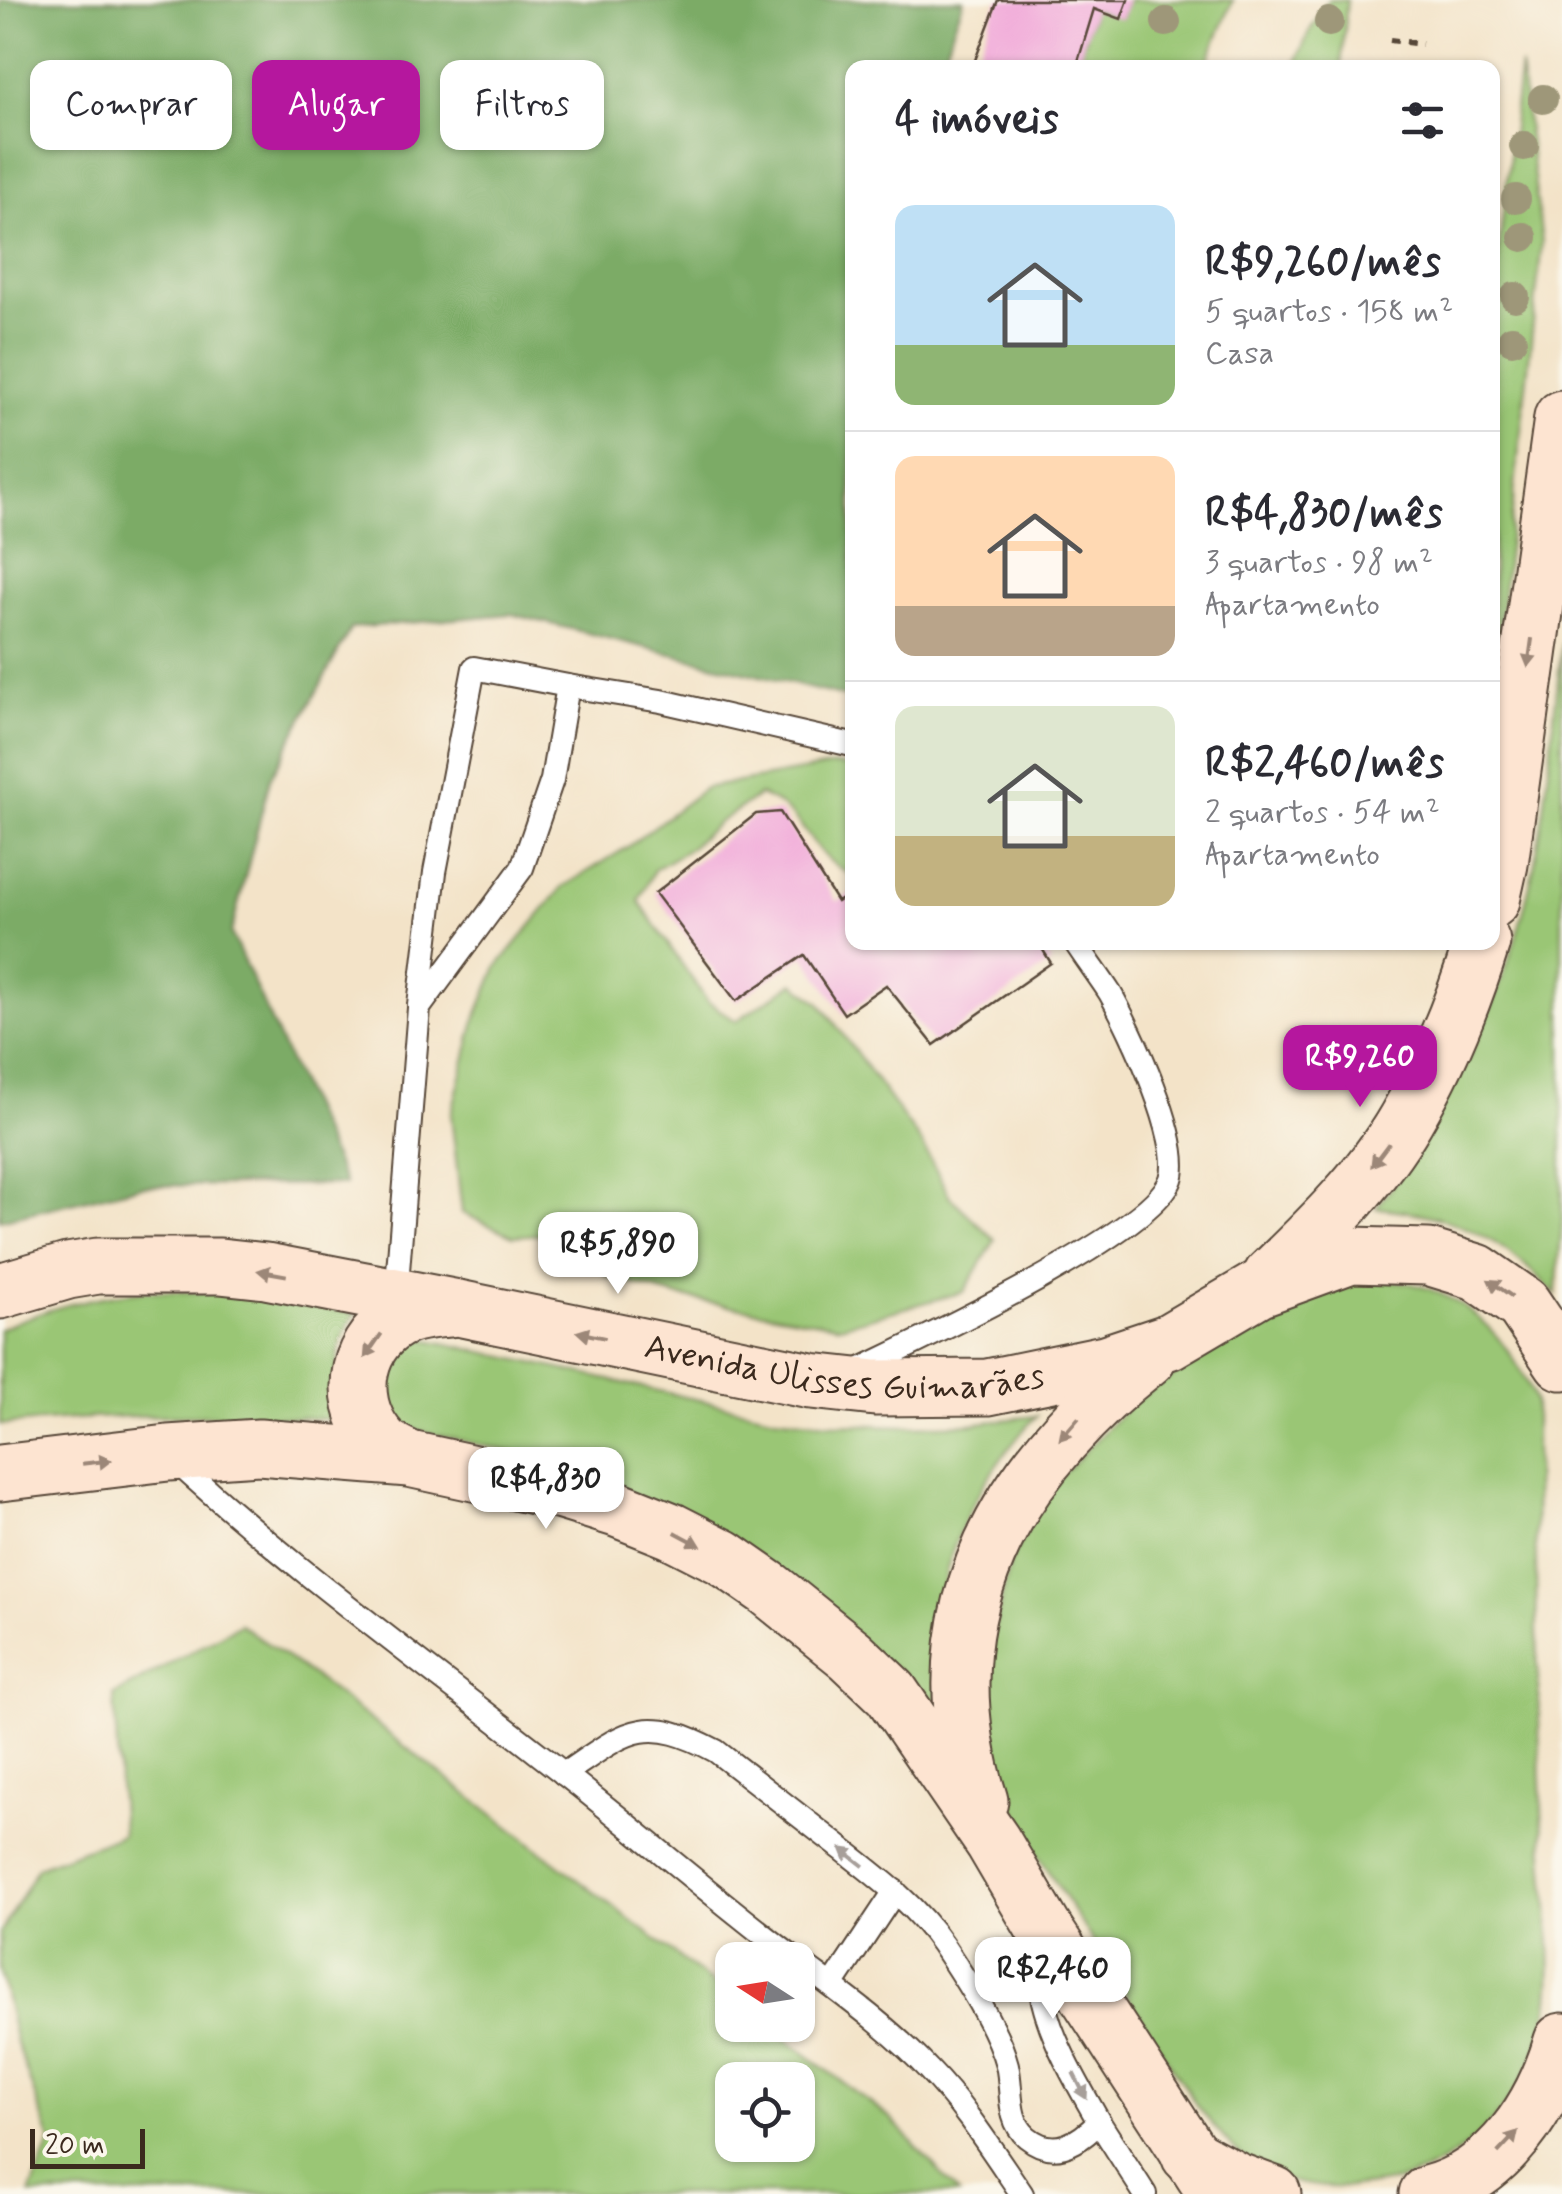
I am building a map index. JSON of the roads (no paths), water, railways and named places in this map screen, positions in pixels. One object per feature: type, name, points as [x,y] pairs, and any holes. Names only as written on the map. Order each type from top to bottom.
[{"type":"main road","points":[[1500,864],[1562,418]]},
{"type":"main road","points":[[1258,1289],[1318,1231],[1405,1122],[1459,1012],[1479,950]]},
{"type":"main road","points":[[1258,1289],[1351,1255],[1428,1257],[1477,1272],[1523,1304],[1562,1362]]},
{"type":"main road","name":"Avenida Ulisses Guimarães","points":[[0,1291],[98,1266],[202,1266],[266,1271],[832,1383],[875,1388],[988,1387],[1105,1363],[1168,1342],[1258,1289]]},
{"type":"main road","points":[[409,1459],[384,1445],[366,1422],[358,1394],[361,1364],[374,1339],[398,1320],[425,1311],[458,1308]]},
{"type":"main road","points":[[993,1842],[970,1771],[961,1720],[959,1668],[978,1582],[1016,1495],[1039,1465],[1098,1398],[1168,1342]]},
{"type":"main road","points":[[0,1473],[168,1453],[259,1447],[409,1459],[562,1492],[617,1509],[672,1531],[723,1558],[769,1588],[891,1693],[993,1842],[1043,1927],[1203,2175],[1235,2180],[1273,2194]]},
{"type":"main road","points":[[1427,2194],[1440,2191],[1491,2160],[1527,2121],[1552,2075],[1562,2040]]},
{"type":"lane","points":[[396,1296],[418,1008],[435,872],[474,668],[661,701],[845,743]]},
{"type":"lane","points":[[418,1008],[522,868],[552,780],[568,686]]},
{"type":"lane","points":[[832,1383],[969,1318],[1050,1272],[1128,1223],[1158,1198],[1171,1180],[1173,1152],[1150,1077],[1110,993],[1080,950]]},
{"type":"lane","points":[[168,1453],[242,1523],[773,1942]]},
{"type":"lane","points":[[564,1774],[624,1734],[644,1729],[666,1730],[716,1751],[924,1918],[997,2040],[1007,2065],[1013,2116],[1024,2134],[1041,2146],[1062,2148],[1084,2139],[1099,2122]]},
{"type":"lane","points":[[832,1986],[895,1891]]},
{"type":"lane","points":[[1043,1927],[1038,1971],[1047,2014],[1099,2122],[1144,2194]]},
{"type":"lane","points":[[815,1973],[866,2012],[930,2070],[1022,2194]]}]
